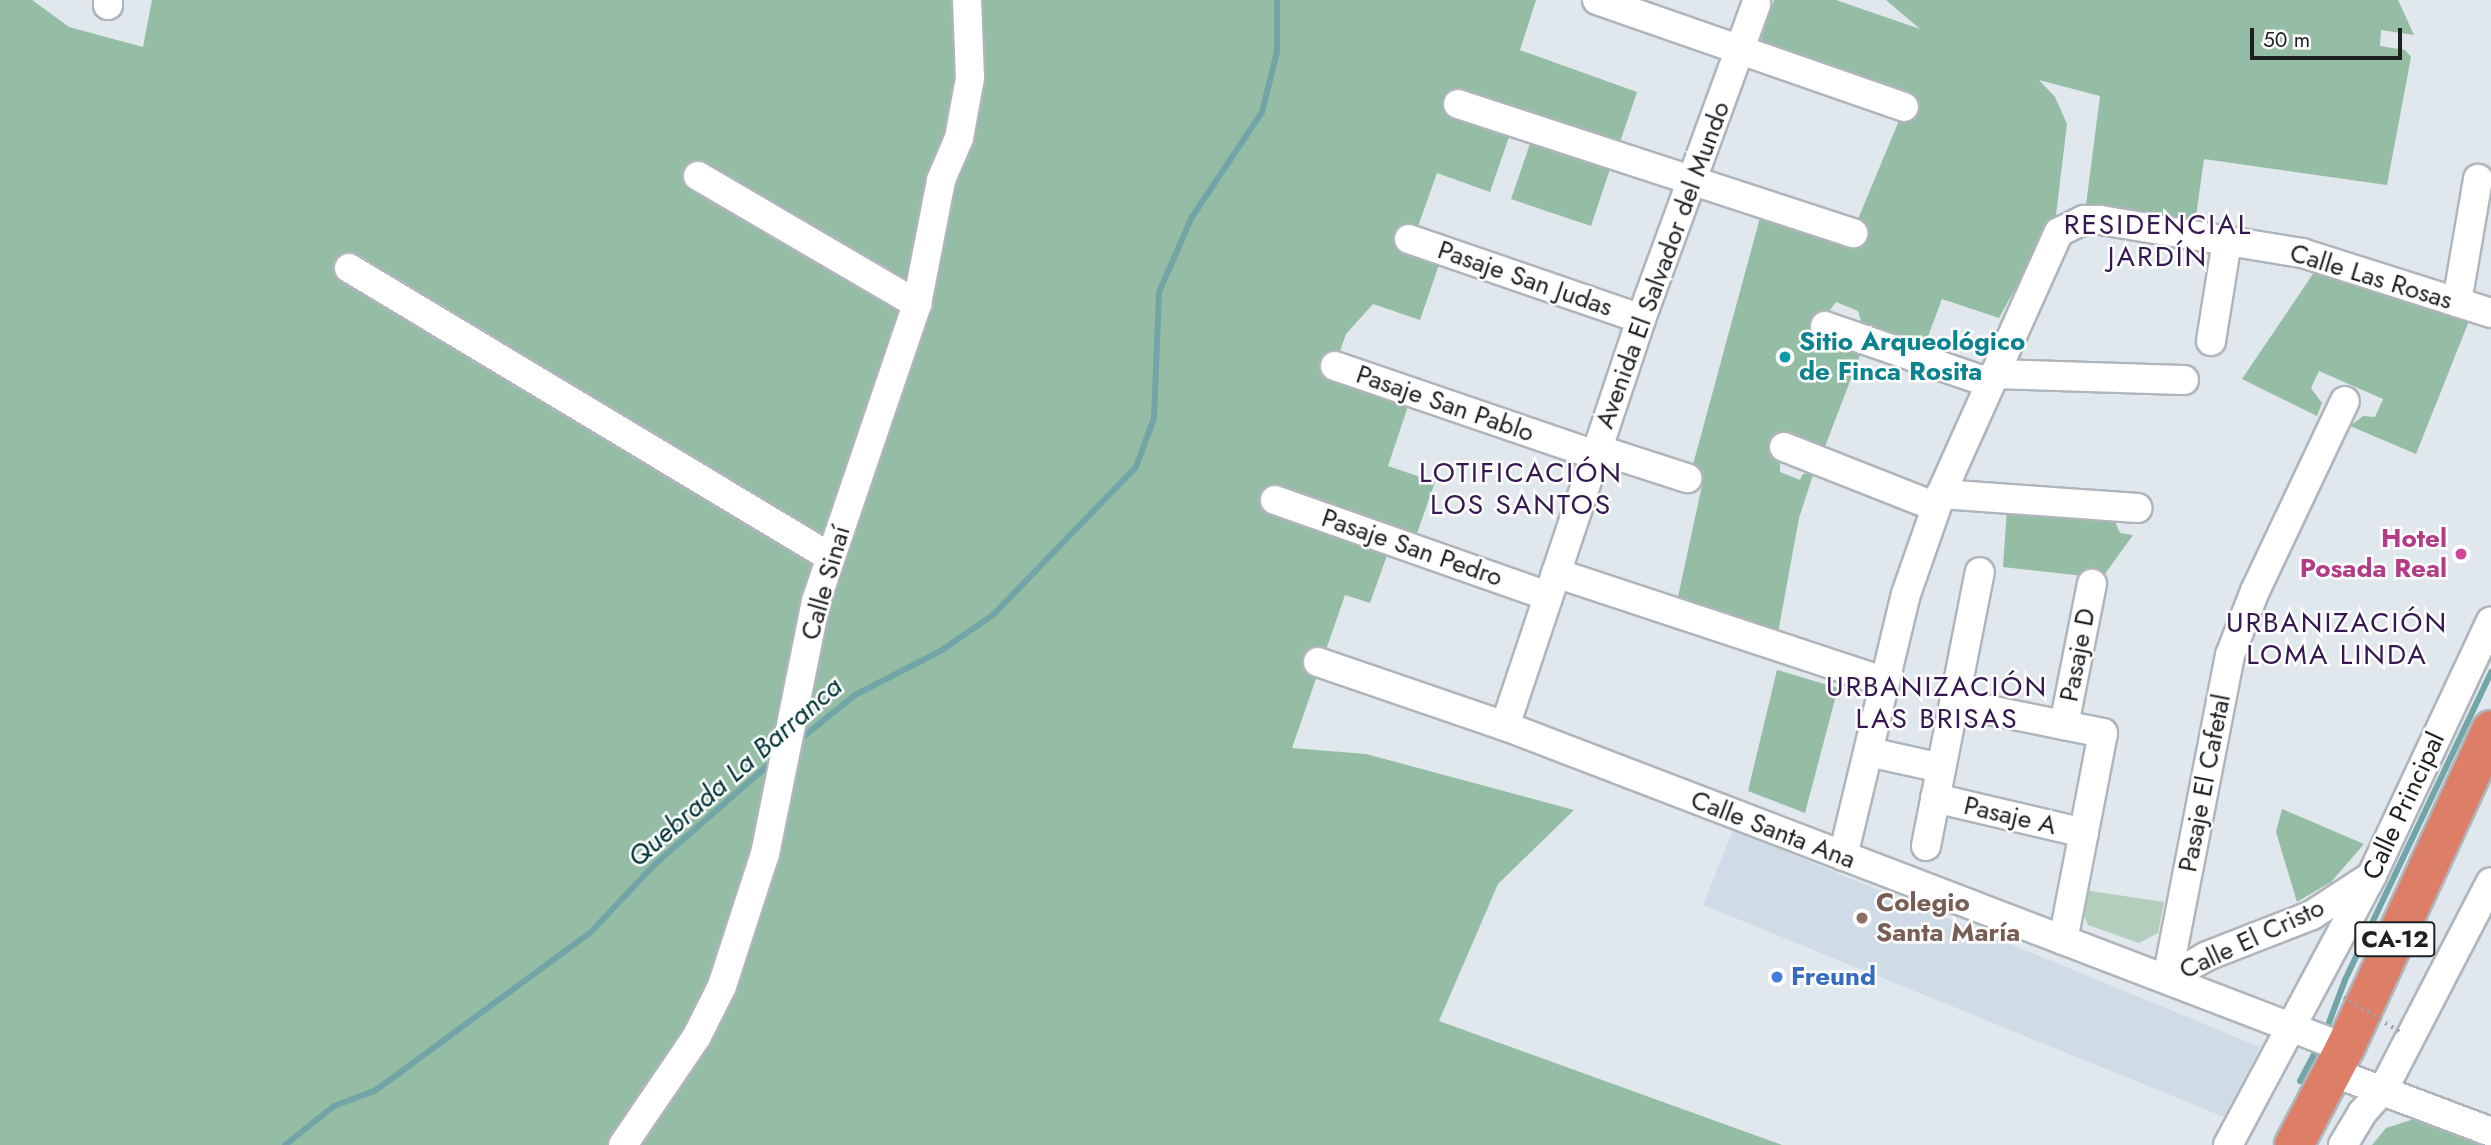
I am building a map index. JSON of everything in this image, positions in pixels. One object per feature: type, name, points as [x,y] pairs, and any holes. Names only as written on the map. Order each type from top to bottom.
[{"type":"highway","name":"CA-12","points":[[2360,1072],[2491,730]]},
{"type":"highway","name":"CA-12","points":[[2297,1141],[2360,1072],[2491,790]]},
{"type":"street","name":"Calle Sinaí","points":[[623,1145],[697,1036],[722,986],[765,855],[816,601],[917,304],[942,180],[967,104],[967,0]]},
{"type":"street","points":[[1597,0],[1904,107]]},
{"type":"street","name":"Avenida El Salvador del Mundo","points":[[1505,726],[1641,319],[1695,181],[1756,4]]},
{"type":"street","points":[[1458,104],[1853,233]]},
{"type":"street","points":[[698,176],[917,304]]},
{"type":"street","points":[[2457,302],[2478,179]]},
{"type":"street","name":"Calle Las Rosas","points":[[1992,378],[2052,244],[2069,225],[2099,220],[2324,258],[2491,313]]},
{"type":"street","name":"Pasaje San Judas","points":[[1409,239],[1641,319]]},
{"type":"street","points":[[2211,341],[2227,241]]},
{"type":"street","points":[[349,268],[830,557]]},
{"type":"street","points":[[1825,326],[1992,378],[2184,380]]},
{"type":"street","name":"Pasaje San Pablo","points":[[1335,366],[1596,452],[1687,478]]},
{"type":"street","points":[[1843,856],[1906,594],[1939,500],[1992,378]]},
{"type":"street","name":"Pasaje El Cafetal","points":[[2167,979],[2230,655],[2251,600],[2344,401]]},
{"type":"street","points":[[1784,447],[1939,500],[2138,508]]},
{"type":"street","name":"Pasaje San Pedro","points":[[1275,500],[1552,585],[1885,682]]},
{"type":"street","points":[[1926,846],[1980,572]]},
{"type":"street","name":"Pasaje D","points":[[2064,725],[2092,584]]},
{"type":"street","name":"Calle Principal","points":[[2228,1145],[2295,1027],[2372,875],[2491,621]]},
{"type":"street","name":"Calle Santa Ana","points":[[1318,662],[1505,726],[2295,1027],[2360,1072],[2491,1132]]},
{"type":"street","points":[[1954,703],[2103,733],[2063,940]]},
{"type":"street","points":[[1869,752],[1941,768]]},
{"type":"street","name":"Pasaje A","points":[[1935,799],[2084,833]]},
{"type":"street","name":"Calle El Cristo","points":[[2167,979],[2197,961],[2312,915],[2372,875]]},
{"type":"street","points":[[2343,1145],[2362,1113],[2360,1072],[2491,883]]},
{"type":"path","points":[[2344,997],[2400,1032]]},
{"type":"shaded area","points":[[1733,830],[2260,1047],[2224,1117],[1703,905]]},
{"type":"green space","points":[[0,0],[32,0],[69,27],[143,47],[152,0],[1536,0],[1520,50],[1637,92],[1619,145],[1511,131],[1490,192],[1437,173],[1416,232],[1441,259],[1420,320],[1373,304],[1346,334],[1332,374],[1410,400],[1388,466],[1435,482],[1415,539],[1390,547],[1370,603],[1345,595],[1292,748],[1366,754],[1574,810],[1498,884],[1439,1021],[1782,1145],[0,1145]]},
{"type":"green space","points":[[1774,0],[1836,0],[1920,29],[1886,0],[2398,0],[2414,35],[2381,30],[2380,46],[2405,50],[2411,57],[2387,185],[2204,159],[2195,223],[2086,205],[2100,96],[2039,80],[2055,97],[2067,124],[2056,215],[1999,318],[1942,299],[1924,347],[1862,324],[1858,311],[1836,302],[1830,310],[1821,311],[1814,333],[1862,350],[1824,449],[1781,432],[1771,456],[1780,462],[1780,472],[1800,480],[1803,474],[1814,472],[1799,518],[1778,633],[1678,597],[1704,476],[1691,472],[1761,214],[1848,243],[1908,99],[1760,43]]},
{"type":"green space","points":[[1532,138],[1611,166],[1591,226],[1511,199]]},
{"type":"green space","points":[[2315,271],[2469,321],[2416,454],[2350,426],[2363,416],[2375,417],[2383,399],[2319,371],[2311,388],[2322,403],[2317,416],[2242,379]]},
{"type":"green space","points":[[2007,508],[2114,519],[2120,533],[2133,535],[2102,578],[2003,567]]},
{"type":"green space","points":[[1777,670],[1838,688],[1805,813],[1748,791]]},
{"type":"green space","points":[[2282,809],[2364,844],[2331,882],[2297,902],[2276,832]]},
{"type":"green space","points":[[2084,890],[2164,902],[2158,933],[2139,943],[2088,925],[2082,912]]},
{"type":"green space","points":[[2414,1119],[2431,1122],[2485,1145],[2372,1145],[2386,1128]]},
{"type":"waterway","name":"Quebrada La Barranca","points":[[798,741],[855,695],[942,650],[993,615],[1136,467],[1154,418],[1159,292],[1192,217],[1262,112],[1277,52],[1277,0]]},
{"type":"waterway","points":[[2325,1033],[2345,980],[2491,672]]},
{"type":"waterway","name":"Quebrada La Barranca","points":[[285,1145],[334,1106],[376,1090],[590,933],[654,865],[773,761]]},
{"type":"waterway","points":[[2300,1081],[2319,1045]]},
{"type":"place","name":"Sitio Arqueológico de Finca Rosita","points":[[1785,357]]},
{"type":"place","name":"Hotel Posada Real","points":[[2461,554]]},
{"type":"place","name":"Colegio Santa María","points":[[1862,918]]},
{"type":"place","name":"Freund","points":[[1777,977]]},
{"type":"district","name":"RESIDENCIAL JARDÍN","points":[[2158,241]]},
{"type":"district","name":"LOTIFICACIÓN LOS SANTOS","points":[[1521,489]]},
{"type":"district","name":"URBANIZACIÓN LOMA LINDA","points":[[2337,639]]},
{"type":"district","name":"URBANIZACIÓN LAS BRISAS","points":[[1937,703]]}]
